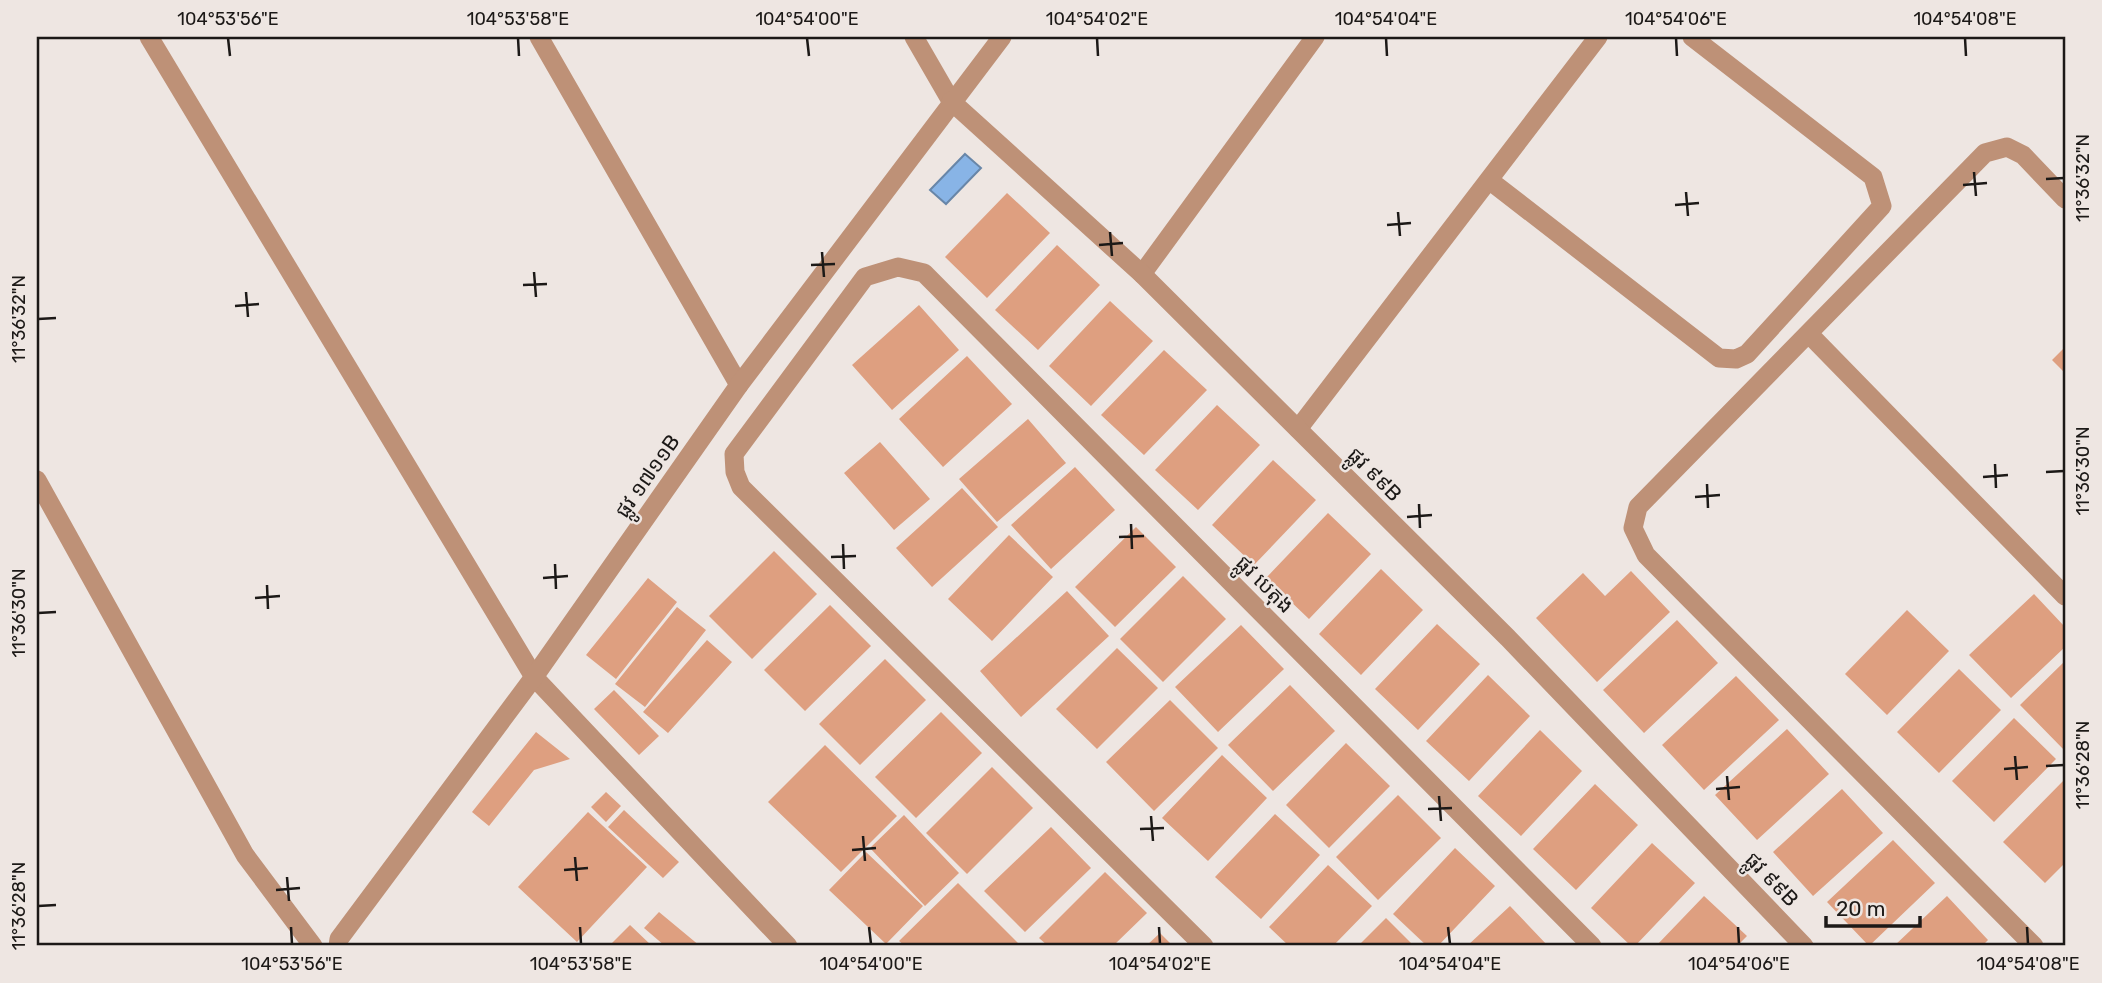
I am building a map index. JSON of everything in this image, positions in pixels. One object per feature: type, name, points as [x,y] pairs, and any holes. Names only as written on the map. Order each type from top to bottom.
[{"type":"street","points":[[149,37],[534,677],[788,946]]},
{"type":"street","points":[[539,37],[739,385]]},
{"type":"street","name":"ផ្លូវ ៩៩B","points":[[914,37],[951,101],[1142,274],[1517,648],[1804,946]]},
{"type":"street","name":"ផ្លូវ ១៧១១B","points":[[338,946],[339,939],[534,677],[739,385],[1002,37]]},
{"type":"street","points":[[1142,274],[1315,37]]},
{"type":"street","points":[[1298,429],[1598,37]]},
{"type":"street","points":[[1489,180],[1720,358],[1736,359],[1747,354],[1882,206],[1873,177],[1692,37]]},
{"type":"street","points":[[2034,946],[1646,555],[1633,528],[1638,507],[1810,335],[1985,153],[2007,147],[2023,155],[2065,199]]},
{"type":"street","name":"ផ្លូវ បេតុង","points":[[1204,946],[741,487],[735,472],[734,454],[865,277],[898,267],[924,273],[1592,946]]},
{"type":"street","points":[[1810,335],[2065,596]]},
{"type":"street","points":[[37,480],[245,855],[313,946]]},
{"type":"water","points":[[965,154],[981,168],[946,204],[930,190]]},
{"type":"building","points":[[1007,193],[1050,233],[987,298],[945,257]]},
{"type":"building","points":[[1057,245],[1100,285],[1038,350],[995,310]]},
{"type":"building","points":[[1110,301],[1153,341],[1091,406],[1049,366]]},
{"type":"building","points":[[919,305],[959,350],[892,410],[852,365]]},
{"type":"building","points":[[2065,347],[2065,373],[2052,360]]},
{"type":"building","points":[[1164,350],[1207,390],[1144,455],[1101,415]]},
{"type":"building","points":[[967,356],[1012,404],[943,467],[899,419]]},
{"type":"building","points":[[1217,405],[1260,445],[1198,510],[1155,470]]},
{"type":"building","points":[[1028,419],[1066,463],[997,522],[959,479]]},
{"type":"building","points":[[880,442],[930,499],[894,530],[844,473]]},
{"type":"building","points":[[1273,460],[1316,500],[1254,565],[1212,525]]},
{"type":"building","points":[[1075,467],[1115,510],[1051,569],[1011,525]]},
{"type":"building","points":[[962,488],[998,527],[932,587],[896,548]]},
{"type":"building","points":[[1328,513],[1371,554],[1309,619],[1266,578]]},
{"type":"building","points":[[1136,527],[1176,567],[1115,627],[1075,587]]},
{"type":"building","points":[[1009,535],[1053,577],[992,641],[948,599]]},
{"type":"building","points":[[774,551],[817,594],[752,659],[709,616]]},
{"type":"building","points":[[1381,569],[1423,610],[1361,675],[1319,634]]},
{"type":"building","points":[[1631,571],[1670,612],[1597,682],[1536,618],[1583,573],[1605,596]]},
{"type":"building","points":[[1183,576],[1226,619],[1163,682],[1120,639]]},
{"type":"building","points":[[648,578],[677,602],[616,679],[586,655]]},
{"type":"building","points":[[1067,591],[1109,636],[1021,717],[980,671]]},
{"type":"building","points":[[2034,594],[2065,627],[2065,647],[2011,698],[1969,655]]},
{"type":"building","points":[[830,605],[871,646],[805,711],[764,670]]},
{"type":"building","points":[[677,607],[706,630],[645,707],[615,684]]},
{"type":"building","points":[[1907,610],[1949,651],[1887,715],[1845,674]]},
{"type":"building","points":[[1677,620],[1718,663],[1644,733],[1603,690]]},
{"type":"building","points":[[1437,624],[1480,664],[1418,730],[1375,689]]},
{"type":"building","points":[[1241,625],[1284,669],[1218,732],[1175,687]]},
{"type":"building","points":[[707,640],[732,662],[668,733],[643,712]]},
{"type":"building","points":[[1117,648],[1158,688],[1097,749],[1056,709]]},
{"type":"building","points":[[885,659],[926,700],[860,765],[819,724]]},
{"type":"building","points":[[2065,661],[2065,751],[2020,705]]},
{"type":"building","points":[[1959,669],[2001,710],[1939,773],[1897,732]]},
{"type":"building","points":[[1488,675],[1530,716],[1469,781],[1426,741]]},
{"type":"building","points":[[1736,676],[1779,720],[1704,790],[1662,745]]},
{"type":"building","points":[[1290,685],[1335,731],[1273,791],[1228,745]]},
{"type":"building","points":[[614,690],[659,736],[639,755],[594,709]]},
{"type":"building","points":[[1170,700],[1218,748],[1154,811],[1106,762]]},
{"type":"building","points":[[941,712],[982,753],[916,818],[875,777]]},
{"type":"building","points":[[2014,718],[2056,759],[1994,822],[1952,781]]},
{"type":"building","points":[[1787,729],[1829,774],[1757,840],[1715,795]]},
{"type":"building","points":[[1540,730],[1582,771],[1521,836],[1478,796]]},
{"type":"building","points":[[536,732],[570,759],[534,770],[489,826],[472,812]]},
{"type":"building","points":[[1346,743],[1390,786],[1329,848],[1286,805]]},
{"type":"building","points":[[825,745],[897,816],[841,872],[768,802]]},
{"type":"building","points":[[1222,755],[1267,798],[1208,861],[1162,818]]},
{"type":"building","points":[[992,767],[1033,808],[967,874],[926,833]]},
{"type":"building","points":[[2065,779],[2065,863],[2045,883],[2003,842]]},
{"type":"building","points":[[1595,784],[1638,825],[1576,890],[1533,849]]},
{"type":"building","points":[[1842,789],[1883,833],[1813,896],[1773,852]]},
{"type":"building","points":[[606,792],[621,806],[606,822],[591,807]]},
{"type":"building","points":[[1398,795],[1441,838],[1378,900],[1336,857]]},
{"type":"building","points":[[624,810],[679,862],[663,878],[608,827]]},
{"type":"building","points":[[588,812],[647,867],[577,942],[518,887]]},
{"type":"building","points":[[1275,814],[1320,855],[1261,919],[1215,877]]},
{"type":"building","points":[[904,815],[959,873],[925,906],[870,848]]},
{"type":"building","points":[[1051,827],[1091,868],[1025,932],[984,891]]},
{"type":"building","points":[[1893,840],[1935,883],[1869,946],[1827,902]]},
{"type":"building","points":[[1652,843],[1695,883],[1635,946],[1631,946],[1591,908]]},
{"type":"building","points":[[1455,848],[1495,886],[1438,946],[1427,946],[1393,914]]},
{"type":"building","points":[[866,852],[923,906],[886,944],[829,890]]},
{"type":"building","points":[[1328,865],[1372,906],[1333,946],[1289,946],[1269,927]]},
{"type":"building","points":[[1105,872],[1147,913],[1113,946],[1048,946],[1039,938]]},
{"type":"building","points":[[958,883],[1019,944],[1017,946],[905,946],[899,941]]},
{"type":"building","points":[[1704,896],[1747,936],[1737,946],[1656,946]]},
{"type":"building","points":[[1947,896],[1988,940],[1982,946],[1894,946]]},
{"type":"building","points":[[1510,906],[1548,946],[1467,946]]},
{"type":"building","points":[[659,912],[700,946],[665,946],[644,928]]},
{"type":"building","points":[[1386,918],[1414,946],[1358,946]]},
{"type":"building","points":[[630,925],[652,946],[609,946]]},
{"type":"building","points":[[1160,933],[1173,946],[1146,946]]}]
